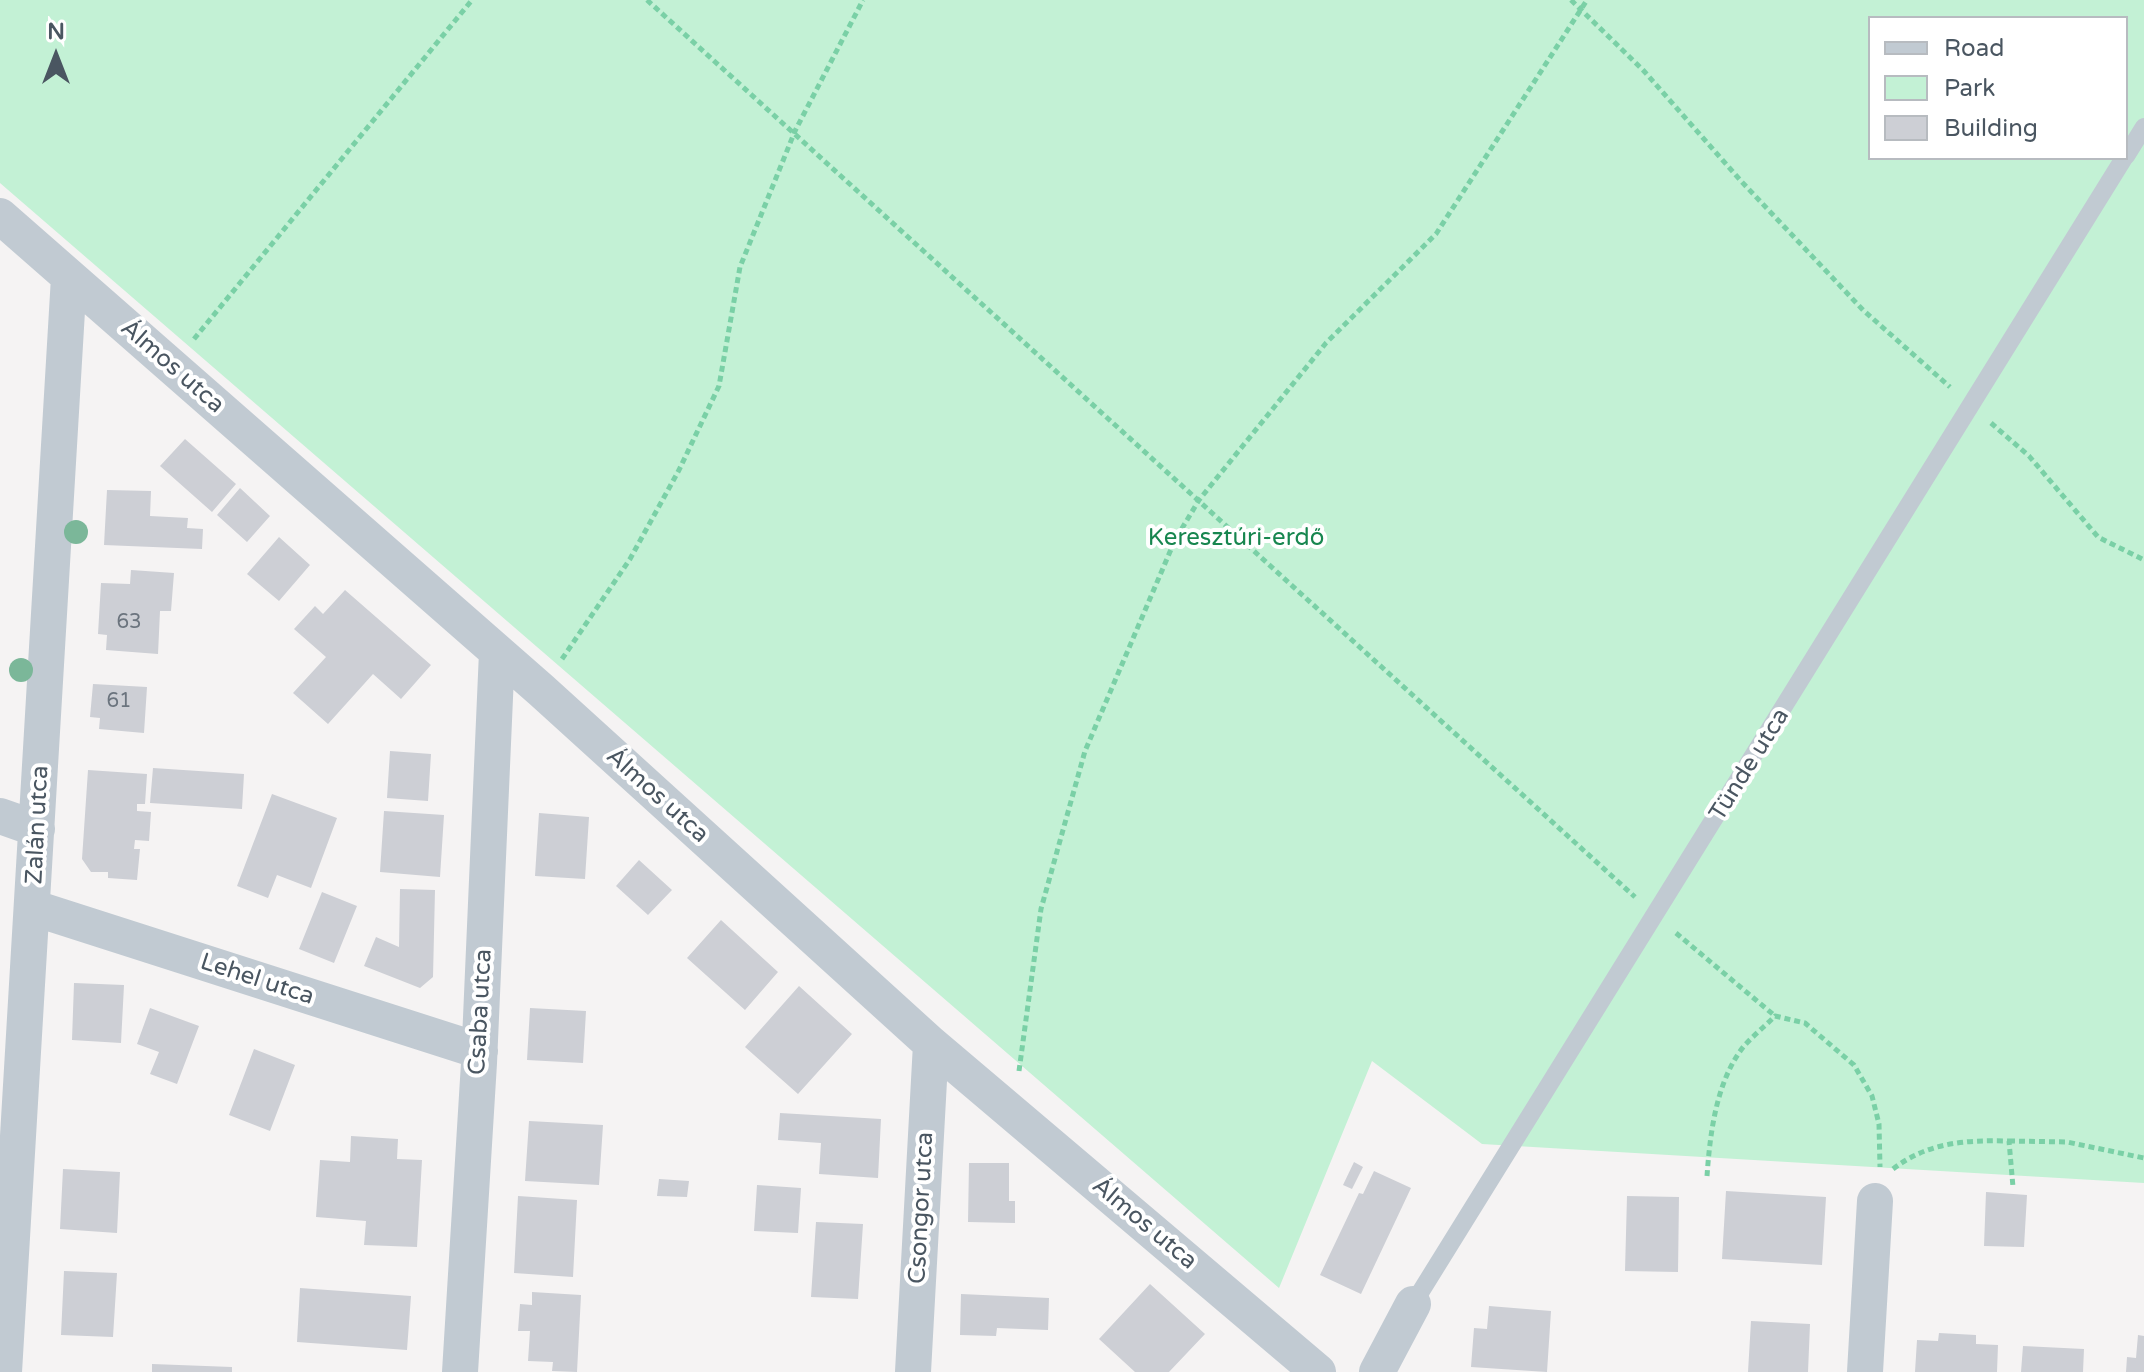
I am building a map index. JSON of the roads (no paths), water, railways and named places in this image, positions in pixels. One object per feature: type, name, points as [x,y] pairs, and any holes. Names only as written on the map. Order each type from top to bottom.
[{"type":"street","name":"Álmos utca","points":[[0,216],[541,690],[931,1044],[1318,1372]]},
{"type":"street","name":"Zalán utca","points":[[4,1372],[34,908],[69,277]]},
{"type":"street","name":"Csaba utca","points":[[460,1372],[480,1051],[497,652]]},
{"type":"street","points":[[0,816],[37,829]]},
{"type":"street","name":"Lehel utca","points":[[34,908],[480,1051]]},
{"type":"street","name":"Csongor utca","points":[[913,1372],[931,1044]]},
{"type":"street","points":[[1865,1372],[1882,1183]]},
{"type":"street","name":"Tünde utca","points":[[1377,1372],[1413,1304]]},
{"type":"lane","name":"Tünde utca","points":[[2128,152],[2144,127]]},
{"type":"lane","name":"Tünde utca","points":[[1413,1304],[2123,160]]},
{"type":"park label","name":"Keresztúri-erdő","points":[[1236,539]]}]
